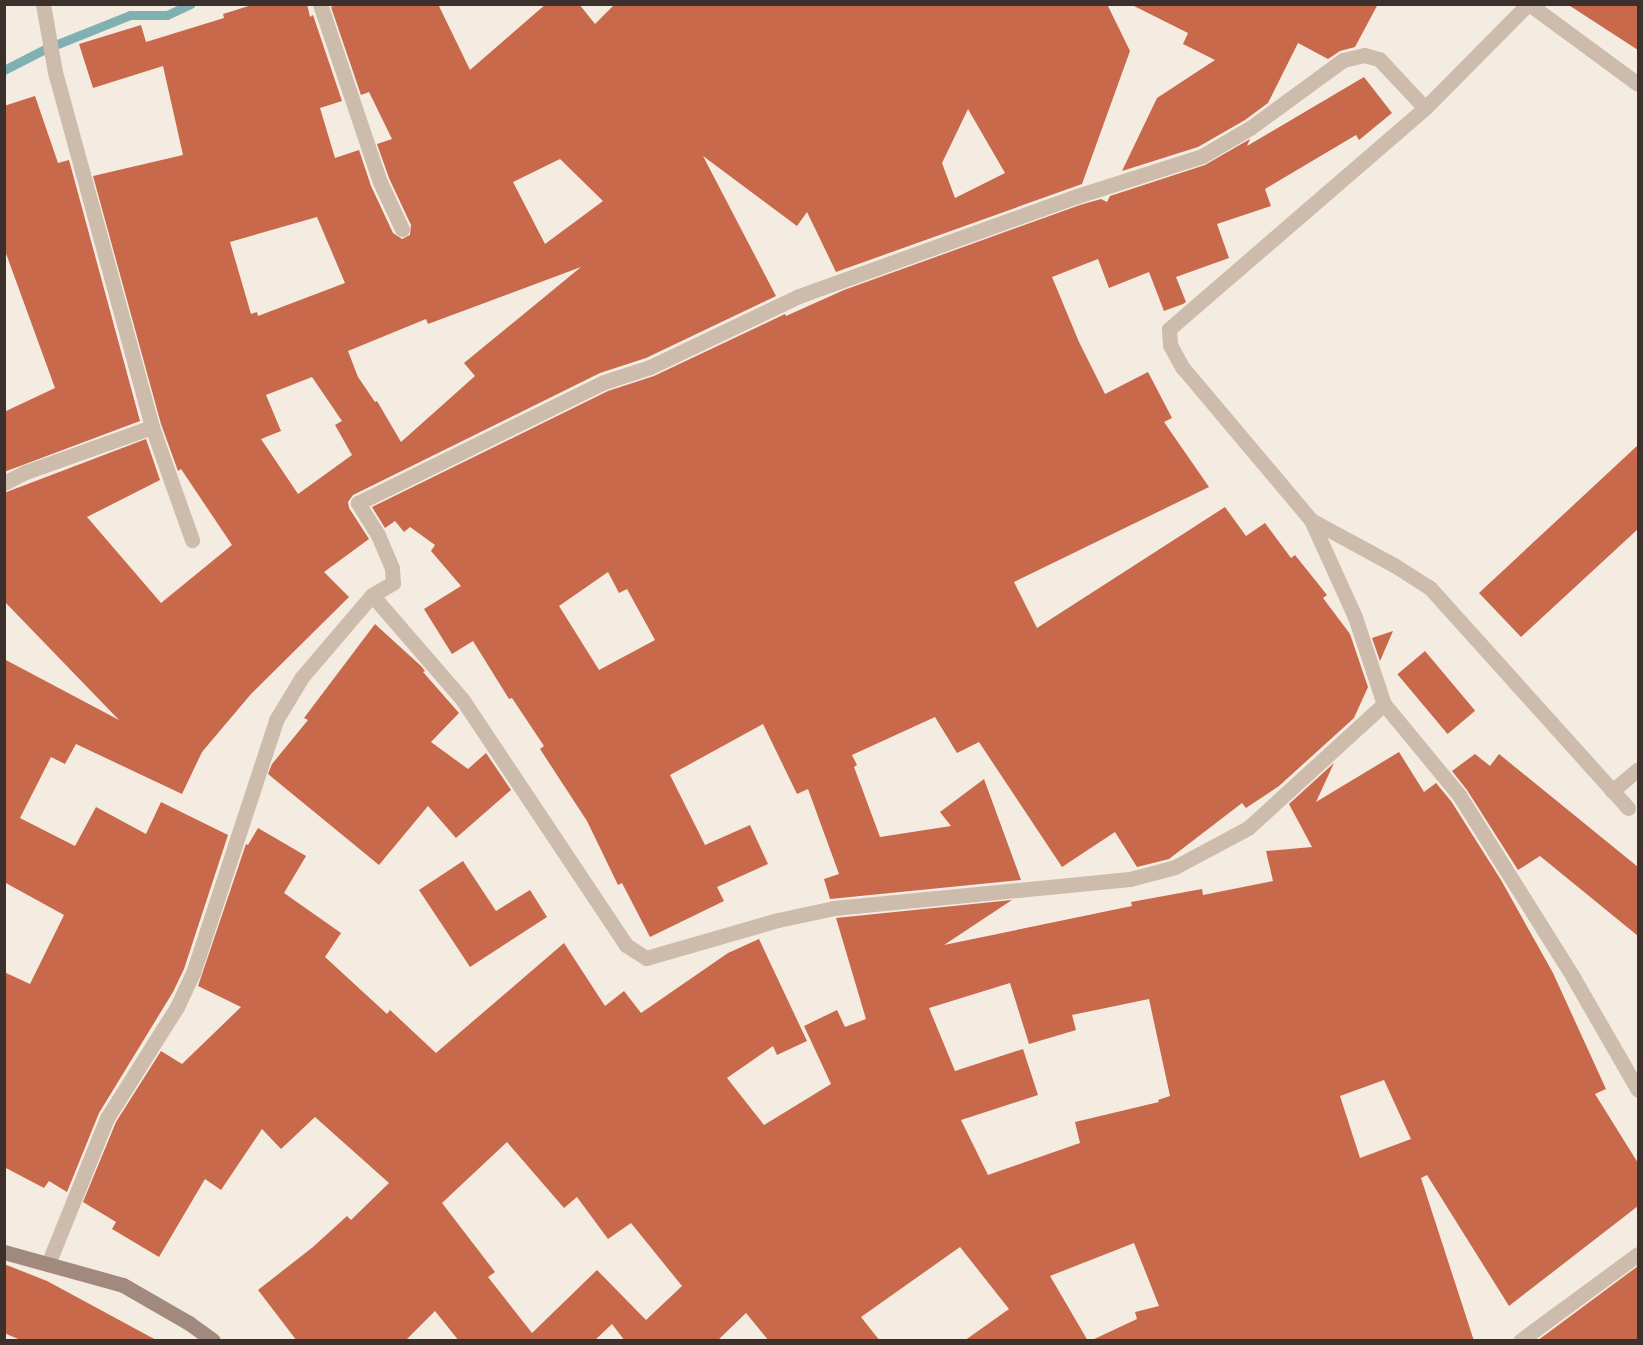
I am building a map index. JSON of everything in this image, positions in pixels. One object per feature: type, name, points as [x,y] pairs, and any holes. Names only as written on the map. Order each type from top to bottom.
[{"type":"main road","points":[[4,1252],[123,1285],[189,1323],[212,1341]]},
{"type":"street","points":[[43,4],[55,72],[152,428],[192,540]]},
{"type":"street","points":[[320,4],[380,182],[402,229]]},
{"type":"street","points":[[1638,84],[1529,4],[1425,108],[1169,329],[1170,345],[1183,368],[1311,520],[1355,617],[1384,704],[1459,795],[1573,977],[1638,1090]]},
{"type":"street","points":[[48,1264],[107,1118],[177,1007],[193,973],[276,720],[302,677],[372,595],[393,583],[392,568],[378,535],[358,503],[604,382],[650,367],[799,296],[1077,196],[1202,156],[1250,128],[1344,60],[1364,55],[1379,59],[1425,108]]},
{"type":"street","points":[[4,483],[26,472],[152,428]]},
{"type":"street","points":[[1311,520],[1394,565],[1430,588],[1628,808]]},
{"type":"street","points":[[372,595],[462,699],[626,945],[646,958],[778,920],[834,908],[1130,879],[1175,867],[1248,828],[1384,704]]},
{"type":"street","points":[[1612,791],[1638,769]]},
{"type":"street","points":[[1521,1341],[1638,1254]]},
{"type":"building","points":[[255,4],[307,4],[310,17],[313,15],[342,101],[320,108],[335,158],[359,150],[371,186],[393,233],[402,239],[410,235],[411,225],[389,178],[377,144],[392,139],[369,92],[361,95],[331,7],[338,4],[438,4],[470,70],[546,4],[579,4],[595,24],[615,4],[1107,4],[1130,51],[1082,184],[836,272],[807,212],[797,226],[703,156],[776,296],[646,358],[600,373],[353,495],[348,502],[349,508],[369,539],[324,572],[349,597],[251,694],[202,752],[182,794],[76,744],[65,764],[51,757],[20,818],[75,846],[96,807],[146,834],[161,802],[228,835],[184,969],[173,992],[99,1113],[67,1192],[49,1181],[44,1188],[4,1167],[4,972],[30,984],[64,915],[4,882],[4,659],[119,720],[4,601],[4,493],[146,439],[160,480],[87,517],[161,603],[232,545],[181,469],[178,471],[161,424],[93,176],[183,155],[163,66],[93,88],[79,44],[141,25],[146,42],[224,18],[223,14]],"holes":[[[968,109],[1005,173],[955,198],[942,163]],[[560,159],[603,201],[545,244],[513,182]],[[317,217],[345,283],[258,316],[257,312],[251,314],[230,242]],[[581,267],[464,363],[475,376],[401,442],[377,401],[375,402],[358,377],[348,351],[426,319],[428,324]],[[312,377],[342,421],[335,425],[352,455],[298,494],[261,439],[281,431],[266,395]]]},
{"type":"building","points":[[1130,4],[1378,4],[1355,47],[1340,51],[1328,59],[1298,43],[1268,103],[1245,120],[1198,147],[1122,171],[1157,98],[1215,60],[1183,44],[1188,33]]},
{"type":"building","points":[[1567,4],[1638,4],[1638,50]]},
{"type":"building","points":[[1364,77],[1392,113],[1359,140],[1356,135],[1265,189],[1271,206],[1217,224],[1229,258],[1176,277],[1186,302],[1183,304],[1164,311],[1149,272],[1109,288],[1098,259],[1052,277],[1079,342],[1105,394],[1148,372],[1172,418],[1164,422],[1209,487],[1014,582],[1037,628],[1225,507],[1246,536],[1265,523],[1291,558],[1295,555],[1327,595],[1323,598],[1350,634],[1368,687],[1354,718],[1279,786],[1246,808],[1242,803],[1169,859],[1137,867],[1115,832],[1062,867],[979,742],[957,753],[935,717],[852,755],[857,765],[854,767],[880,837],[951,826],[940,812],[984,779],[1021,880],[830,899],[824,879],[839,874],[808,789],[797,794],[763,724],[670,775],[705,845],[750,825],[768,864],[717,887],[724,901],[650,937],[622,883],[618,885],[587,821],[540,749],[544,746],[512,698],[509,699],[473,641],[452,654],[424,609],[461,586],[431,551],[435,545],[410,527],[404,532],[395,521],[385,528],[372,507],[608,391],[654,376],[785,314],[786,316],[844,290],[1080,205],[1101,199],[1107,202],[1110,196],[1205,165],[1250,139],[1247,146]],"holes":[[[608,572],[619,593],[627,589],[655,640],[599,670],[559,606]]]},
{"type":"building","points":[[35,96],[58,163],[69,160],[140,421],[4,472],[4,412],[55,388],[4,248],[4,106]]},
{"type":"building","points":[[1638,445],[1638,529],[1521,637],[1479,593]]},
{"type":"building","points":[[375,624],[421,666],[425,671],[423,672],[459,713],[431,742],[468,769],[486,753],[511,790],[456,838],[428,806],[379,865],[268,774],[272,764],[308,720],[304,718]]},
{"type":"building","points":[[1393,631],[1380,661],[1372,638]]},
{"type":"building","points":[[1425,651],[1475,711],[1448,734],[1397,674]]},
{"type":"building","points":[[1399,752],[1424,792],[1436,783],[1451,801],[1501,880],[1553,973],[1606,1089],[1595,1094],[1638,1163],[1638,1206],[1509,1306],[1427,1175],[1421,1178],[1474,1341],[1090,1341],[1137,1319],[1135,1312],[1159,1306],[1134,1243],[1050,1276],[1088,1341],[964,1341],[1009,1309],[960,1247],[861,1317],[880,1341],[769,1341],[746,1313],[717,1341],[625,1341],[612,1324],[594,1341],[459,1341],[435,1311],[405,1341],[297,1341],[258,1290],[313,1247],[347,1216],[351,1220],[389,1183],[315,1117],[281,1149],[262,1129],[221,1190],[205,1179],[159,1257],[112,1229],[116,1222],[83,1202],[116,1122],[161,1051],[182,1064],[241,1007],[198,986],[246,844],[248,845],[258,828],[306,856],[284,893],[341,933],[325,957],[387,1014],[390,1010],[436,1053],[564,943],[605,1006],[624,991],[641,1013],[728,953],[759,939],[807,1041],[777,1055],[773,1046],[727,1078],[764,1125],[831,1084],[804,1026],[837,1010],[845,1027],[866,1019],[836,918],[1012,900],[944,945],[1132,906],[1131,902],[1202,889],[1203,895],[1273,881],[1266,851],[1312,847],[1289,804],[1334,763],[1316,802]],"holes":[[[1010,983],[1029,1044],[1076,1030],[1072,1015],[1149,999],[1170,1096],[1158,1100],[1159,1102],[1075,1122],[1080,1143],[988,1175],[961,1120],[1038,1095],[1023,1049],[955,1071],[929,1008]],[[1384,1080],[1411,1139],[1360,1158],[1340,1096]],[[507,1142],[564,1208],[577,1197],[608,1239],[631,1223],[682,1286],[646,1320],[597,1270],[532,1333],[488,1277],[495,1272],[442,1203]]]},
{"type":"building","points":[[1475,754],[1490,766],[1499,754],[1638,867],[1638,936],[1540,856],[1518,870],[1467,790],[1452,771]]},
{"type":"building","points":[[463,861],[496,911],[530,890],[547,917],[470,967],[419,890]]},
{"type":"building","points":[[4,1264],[47,1281],[158,1341],[23,1341],[4,1333]]},
{"type":"building","points":[[1638,1266],[1638,1341],[1537,1341]]},
{"type":"waterway","points":[[4,70],[45,49],[130,15],[167,15],[191,4]]}]
